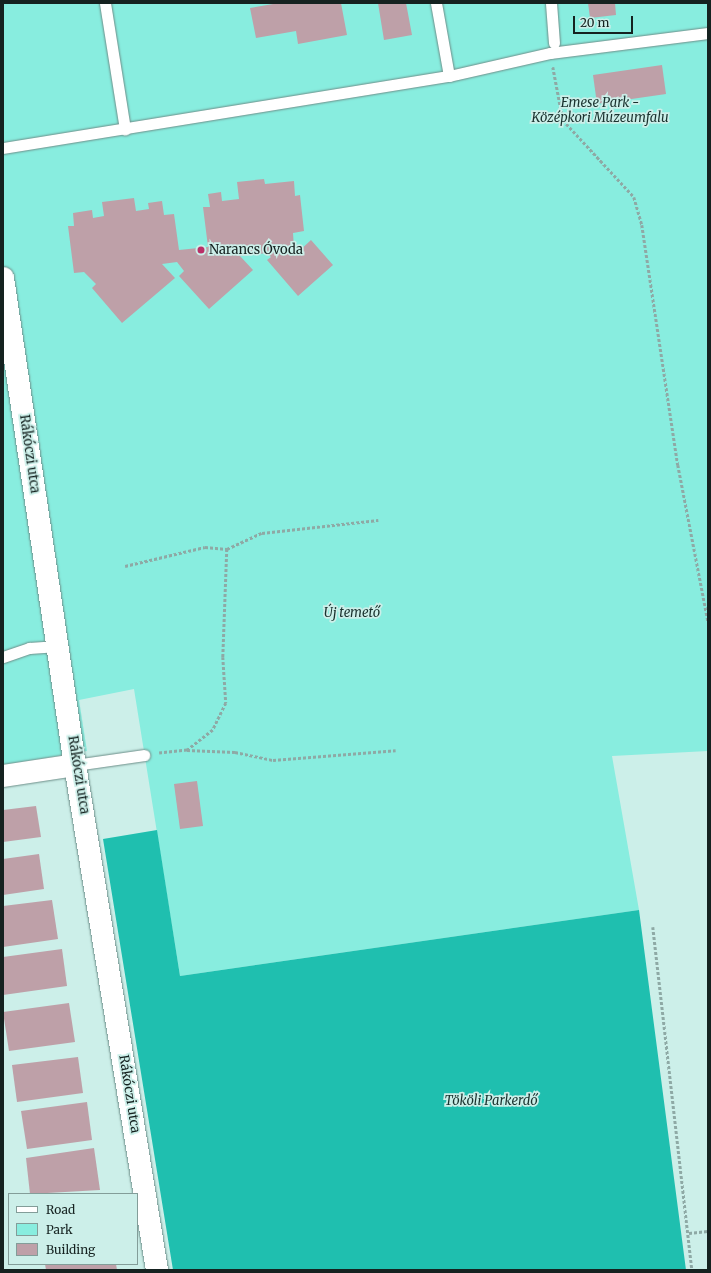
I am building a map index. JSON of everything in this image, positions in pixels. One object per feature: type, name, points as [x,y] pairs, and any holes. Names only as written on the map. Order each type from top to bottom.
[{"type":"street","name":"Rákóczi utca","points":[[3,278],[75,765],[157,1270]]},
{"type":"street","points":[[3,776],[75,765]]},
{"type":"lane","points":[[105,3],[125,129]]},
{"type":"lane","points":[[436,3],[449,76]]},
{"type":"lane","points":[[551,3],[552,48]]},
{"type":"lane","points":[[3,148],[449,76],[552,48],[708,32]]},
{"type":"lane","points":[[3,656],[28,648],[58,646]]},
{"type":"lane","points":[[75,765],[144,755]]},
{"type":"path","points":[[552,48],[563,120],[634,197],[642,225],[678,465],[708,621]]},
{"type":"path","points":[[125,566],[205,547],[227,549],[262,533],[378,520]]},
{"type":"path","points":[[187,750],[213,730],[226,703],[223,657],[227,549]]},
{"type":"path","points":[[144,755],[187,750],[235,752],[273,760],[396,750]]},
{"type":"path","points":[[653,927],[690,1232],[692,1270]]},
{"type":"path","points":[[690,1232],[708,1231]]},
{"type":"green space","points":[[3,3],[708,3],[708,751],[612,756],[639,910],[180,976],[134,689],[79,700],[87,751],[3,765]]},
{"type":"green space","name":"Tököli Parkerdő","points":[[157,830],[180,976],[639,910],[686,1270],[173,1270],[103,839]]},
{"type":"building","points":[[279,3],[341,3],[347,35],[298,44],[296,31],[256,38],[250,8]]},
{"type":"building","points":[[378,3],[406,3],[412,35],[384,40]]},
{"type":"building","points":[[588,3],[615,3],[616,15],[590,18]]},
{"type":"building","points":[[662,65],[666,94],[597,104],[593,75]]},
{"type":"building","points":[[264,179],[265,184],[294,181],[295,196],[300,195],[304,231],[293,233],[294,248],[298,252],[311,240],[333,265],[298,296],[267,260],[271,257],[267,253],[240,256],[253,270],[209,309],[179,276],[184,271],[177,262],[162,264],[175,278],[122,323],[92,288],[96,284],[84,272],[74,273],[68,226],[74,226],[73,213],[92,210],[93,218],[104,216],[102,202],[134,198],[136,211],[149,209],[148,203],[162,201],[164,215],[174,214],[179,250],[208,247],[203,207],[210,207],[208,194],[221,192],[222,201],[239,199],[237,182]]},
{"type":"building","points":[[197,781],[203,826],[180,829],[174,784]]},
{"type":"building","points":[[36,806],[41,837],[3,842],[3,810]]},
{"type":"building","points":[[39,854],[44,889],[3,895],[3,859]]},
{"type":"building","points":[[52,900],[58,939],[3,947],[3,906]]},
{"type":"building","points":[[62,949],[67,986],[3,995],[3,957]]},
{"type":"building","points":[[69,1003],[75,1042],[9,1051],[3,1012]]},
{"type":"building","points":[[78,1057],[83,1093],[17,1102],[12,1065]]},
{"type":"building","points":[[87,1102],[92,1140],[27,1149],[21,1111]]},
{"type":"building","points":[[94,1148],[100,1190],[30,1193],[26,1158]]},
{"type":"building","points":[[45,1265],[116,1265],[117,1270],[46,1270]]},
{"type":"place","name":"Narancs Óvoda","points":[[201,250]]},
{"type":"park label","name":"Emese Park - Középkori Múzeumfalu","points":[[600,112]]},
{"type":"park label","name":"Új temető","points":[[352,613]]}]
